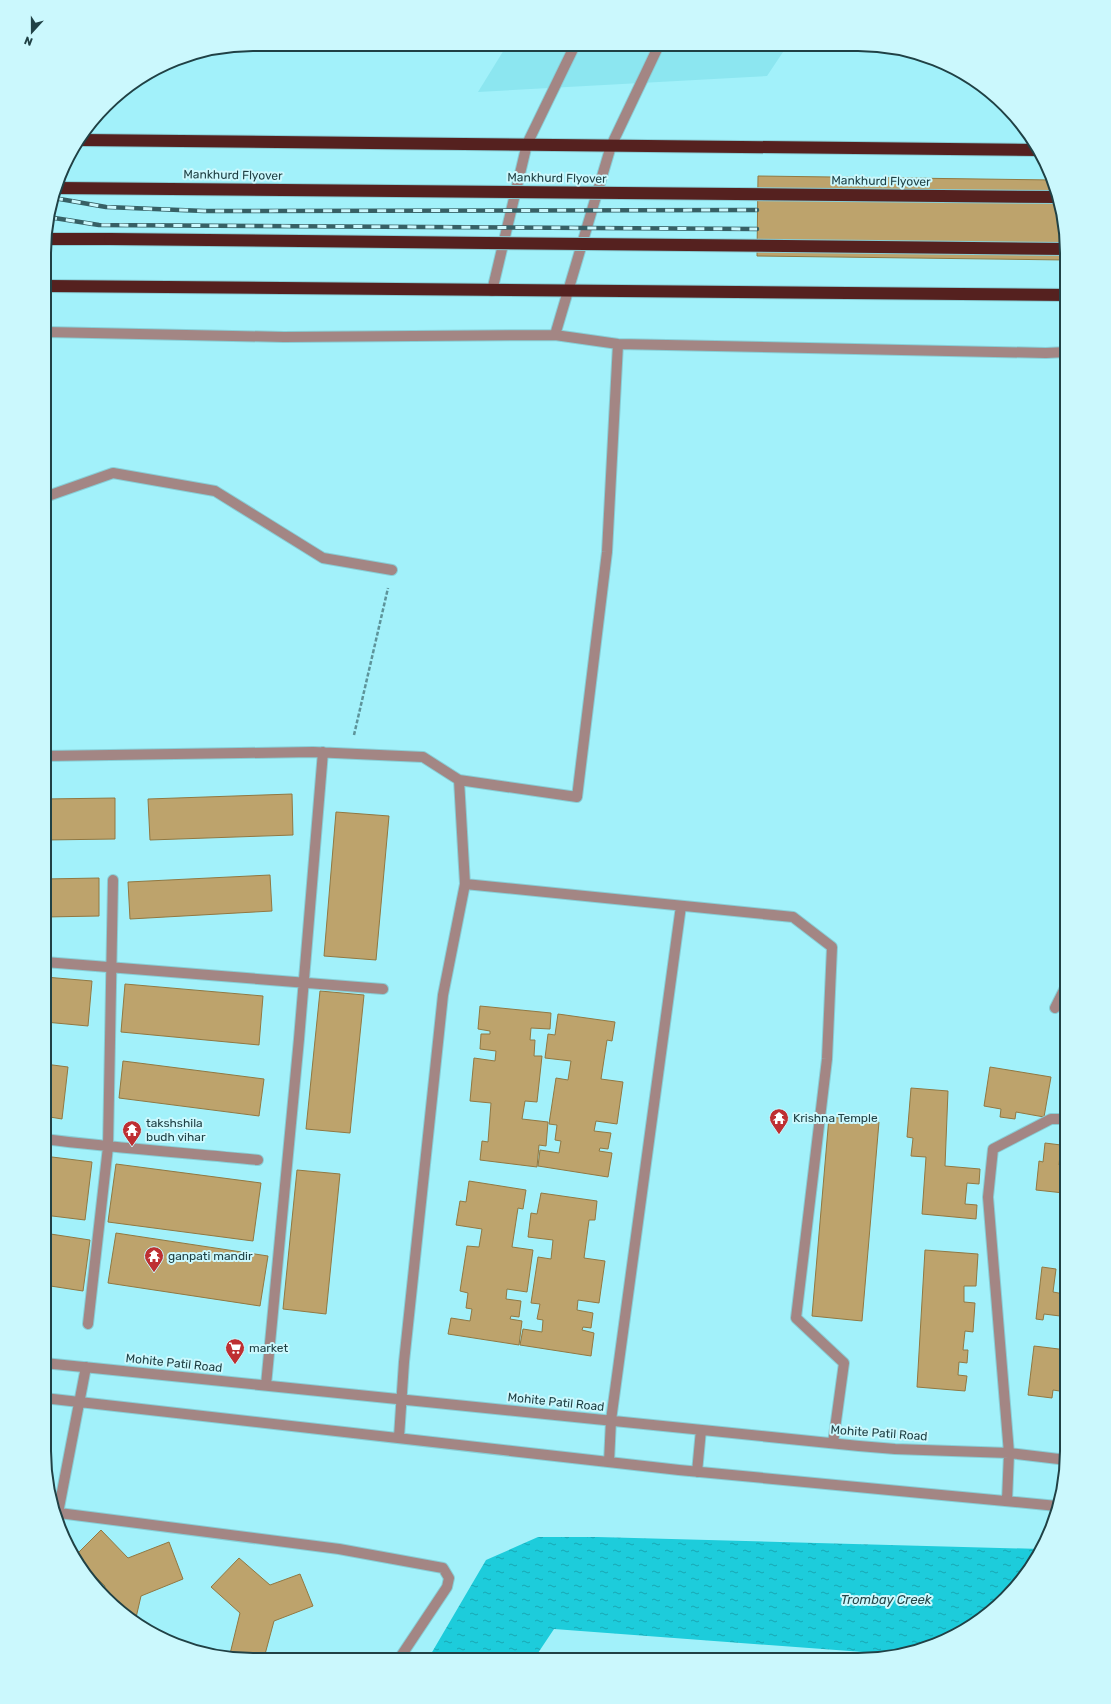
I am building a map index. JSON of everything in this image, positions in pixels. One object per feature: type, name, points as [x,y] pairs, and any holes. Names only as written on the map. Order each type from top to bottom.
[{"type":"highway","points":[[86,140],[1032,150]]},
{"type":"highway","name":"Mankhurd Flyover","points":[[62,188],[1052,197]]},
{"type":"highway","points":[[51,239],[1060,249]]},
{"type":"highway","points":[[51,286],[1060,295]]},
{"type":"street","points":[[492,291],[527,144],[572,51]]},
{"type":"street","points":[[555,335],[611,146],[656,51]]},
{"type":"street","points":[[51,332],[284,337],[555,335],[618,344],[1060,352]]},
{"type":"street","points":[[51,756],[323,752],[423,757],[459,780],[577,797],[607,552],[618,344]]},
{"type":"street","points":[[51,495],[113,473],[215,491],[323,558],[392,570]]},
{"type":"street","points":[[266,1385],[304,984],[323,752]]},
{"type":"street","points":[[399,1437],[401,1399],[443,995],[465,884],[459,780]]},
{"type":"street","points":[[88,1324],[108,1147],[113,880]]},
{"type":"street","points":[[465,884],[793,917],[832,947],[827,1059],[796,1318],[844,1363],[833,1443]]},
{"type":"street","points":[[609,1462],[611,1420],[681,906]]},
{"type":"street","points":[[51,963],[304,984],[383,989]]},
{"type":"street","points":[[1055,1008],[1060,998]]},
{"type":"street","points":[[1007,1501],[1009,1453],[988,1197],[993,1148],[1051,1119],[1060,1119]]},
{"type":"street","points":[[51,1140],[108,1147],[132,1147],[258,1160]]},
{"type":"street","name":"Mohite Patil Road","points":[[51,1364],[895,1449],[1009,1453],[1060,1459]]},
{"type":"street","points":[[59,1508],[86,1367]]},
{"type":"street","points":[[51,1399],[399,1437],[697,1472],[1052,1506]]},
{"type":"street","points":[[697,1472],[701,1430]]},
{"type":"street","points":[[62,1516],[339,1549],[443,1568],[448,1578],[447,1587],[403,1653]]},
{"type":"path","points":[[350,754],[392,570]]},
{"type":"shaded area","points":[[503,51],[784,51],[767,76],[478,92]]},
{"type":"water","name":"Trombay Creek","points":[[538,1537],[597,1537],[1035,1549],[1010,1584],[981,1611],[959,1626],[935,1638],[898,1649],[873,1653],[554,1629],[538,1653],[432,1653],[486,1560]]},
{"type":"building","points":[[758,176],[1046,180],[1056,213],[1060,240],[1060,260],[757,256]]},
{"type":"building","points":[[292,794],[293,835],[150,840],[148,799]]},
{"type":"building","points":[[115,798],[115,839],[51,840],[51,799]]},
{"type":"building","points":[[336,812],[389,816],[376,960],[324,956]]},
{"type":"building","points":[[270,875],[272,911],[130,919],[128,882]]},
{"type":"building","points":[[99,878],[99,916],[51,917],[51,879]]},
{"type":"building","points":[[51,978],[92,981],[88,1026],[51,1023]]},
{"type":"building","points":[[125,984],[263,996],[259,1045],[121,1032]]},
{"type":"building","points":[[320,991],[364,995],[350,1133],[306,1129]]},
{"type":"building","points":[[480,1006],[551,1013],[550,1029],[531,1028],[530,1040],[535,1040],[534,1056],[542,1056],[537,1102],[525,1101],[522,1119],[548,1122],[546,1146],[539,1145],[537,1167],[480,1160],[482,1141],[488,1142],[491,1103],[470,1101],[474,1058],[495,1061],[496,1051],[480,1049],[481,1034],[490,1034],[490,1031],[478,1029]]},
{"type":"building","points":[[558,1014],[615,1022],[612,1041],[607,1040],[601,1079],[623,1082],[617,1124],[596,1121],[594,1131],[611,1133],[608,1149],[600,1148],[599,1151],[612,1153],[608,1177],[538,1166],[540,1150],[559,1153],[561,1141],[555,1140],[557,1125],[549,1124],[556,1078],[568,1080],[571,1061],[545,1058],[548,1034],[555,1035]]},
{"type":"building","points":[[123,1061],[264,1079],[259,1116],[119,1098]]},
{"type":"building","points":[[51,1065],[68,1067],[62,1119],[51,1117]]},
{"type":"building","points":[[990,1067],[1051,1077],[1044,1117],[1016,1112],[1015,1119],[1000,1117],[1001,1109],[984,1106]]},
{"type":"building","points":[[911,1088],[948,1091],[945,1166],[980,1169],[979,1184],[967,1183],[965,1204],[977,1205],[976,1219],[922,1214],[926,1157],[911,1156],[913,1138],[907,1137]]},
{"type":"building","points":[[829,1117],[879,1122],[862,1321],[812,1316]]},
{"type":"building","points":[[1045,1143],[1060,1145],[1060,1193],[1036,1190],[1039,1161],[1043,1162]]},
{"type":"building","points":[[51,1157],[92,1162],[85,1220],[51,1216]]},
{"type":"building","points":[[116,1164],[261,1183],[253,1241],[108,1222]]},
{"type":"building","points":[[297,1170],[340,1174],[326,1314],[283,1309]]},
{"type":"building","points":[[469,1181],[526,1190],[523,1209],[518,1208],[512,1247],[533,1250],[527,1292],[507,1289],[506,1299],[521,1301],[519,1317],[511,1316],[510,1319],[522,1321],[519,1345],[448,1334],[451,1318],[470,1321],[472,1309],[466,1308],[468,1293],[460,1291],[467,1246],[479,1247],[482,1229],[456,1225],[460,1201],[466,1202]]},
{"type":"building","points":[[541,1193],[597,1201],[595,1220],[589,1220],[584,1258],[605,1261],[599,1303],[578,1300],[577,1310],[593,1313],[591,1328],[583,1327],[582,1330],[594,1333],[591,1356],[520,1345],[523,1329],[542,1332],[543,1320],[537,1319],[540,1304],[531,1303],[538,1257],[551,1259],[553,1240],[528,1237],[531,1213],[537,1214]]},
{"type":"building","points":[[116,1233],[268,1256],[260,1306],[108,1283]]},
{"type":"building","points":[[51,1234],[90,1240],[83,1291],[51,1286]]},
{"type":"building","points":[[925,1250],[978,1254],[976,1286],[964,1286],[964,1302],[975,1303],[973,1332],[965,1331],[963,1350],[968,1350],[967,1363],[959,1362],[958,1375],[967,1376],[965,1391],[917,1387]]},
{"type":"building","points":[[1042,1267],[1056,1269],[1053,1292],[1060,1293],[1060,1316],[1044,1314],[1043,1320],[1036,1319]]},
{"type":"building","points":[[1034,1346],[1060,1349],[1060,1391],[1053,1390],[1052,1398],[1028,1395]]},
{"type":"building","points":[[101,1530],[128,1558],[169,1542],[183,1579],[141,1596],[136,1616],[110,1594],[105,1588],[105,1586],[93,1574],[78,1553]]},
{"type":"building","points":[[239,1558],[270,1585],[300,1574],[313,1606],[274,1621],[265,1653],[231,1652],[240,1613],[211,1587]]},
{"type":"railway","points":[[59,199],[106,207],[204,211],[757,210]]},
{"type":"railway","points":[[54,218],[99,225],[757,229]]},
{"type":"place","name":"Krishna Temple","points":[[779,1135]]},
{"type":"place","name":"takshshila budh vihar","points":[[132,1147]]},
{"type":"place","name":"ganpati mandir","points":[[154,1273]]},
{"type":"place","name":"market","points":[[235,1365]]}]
